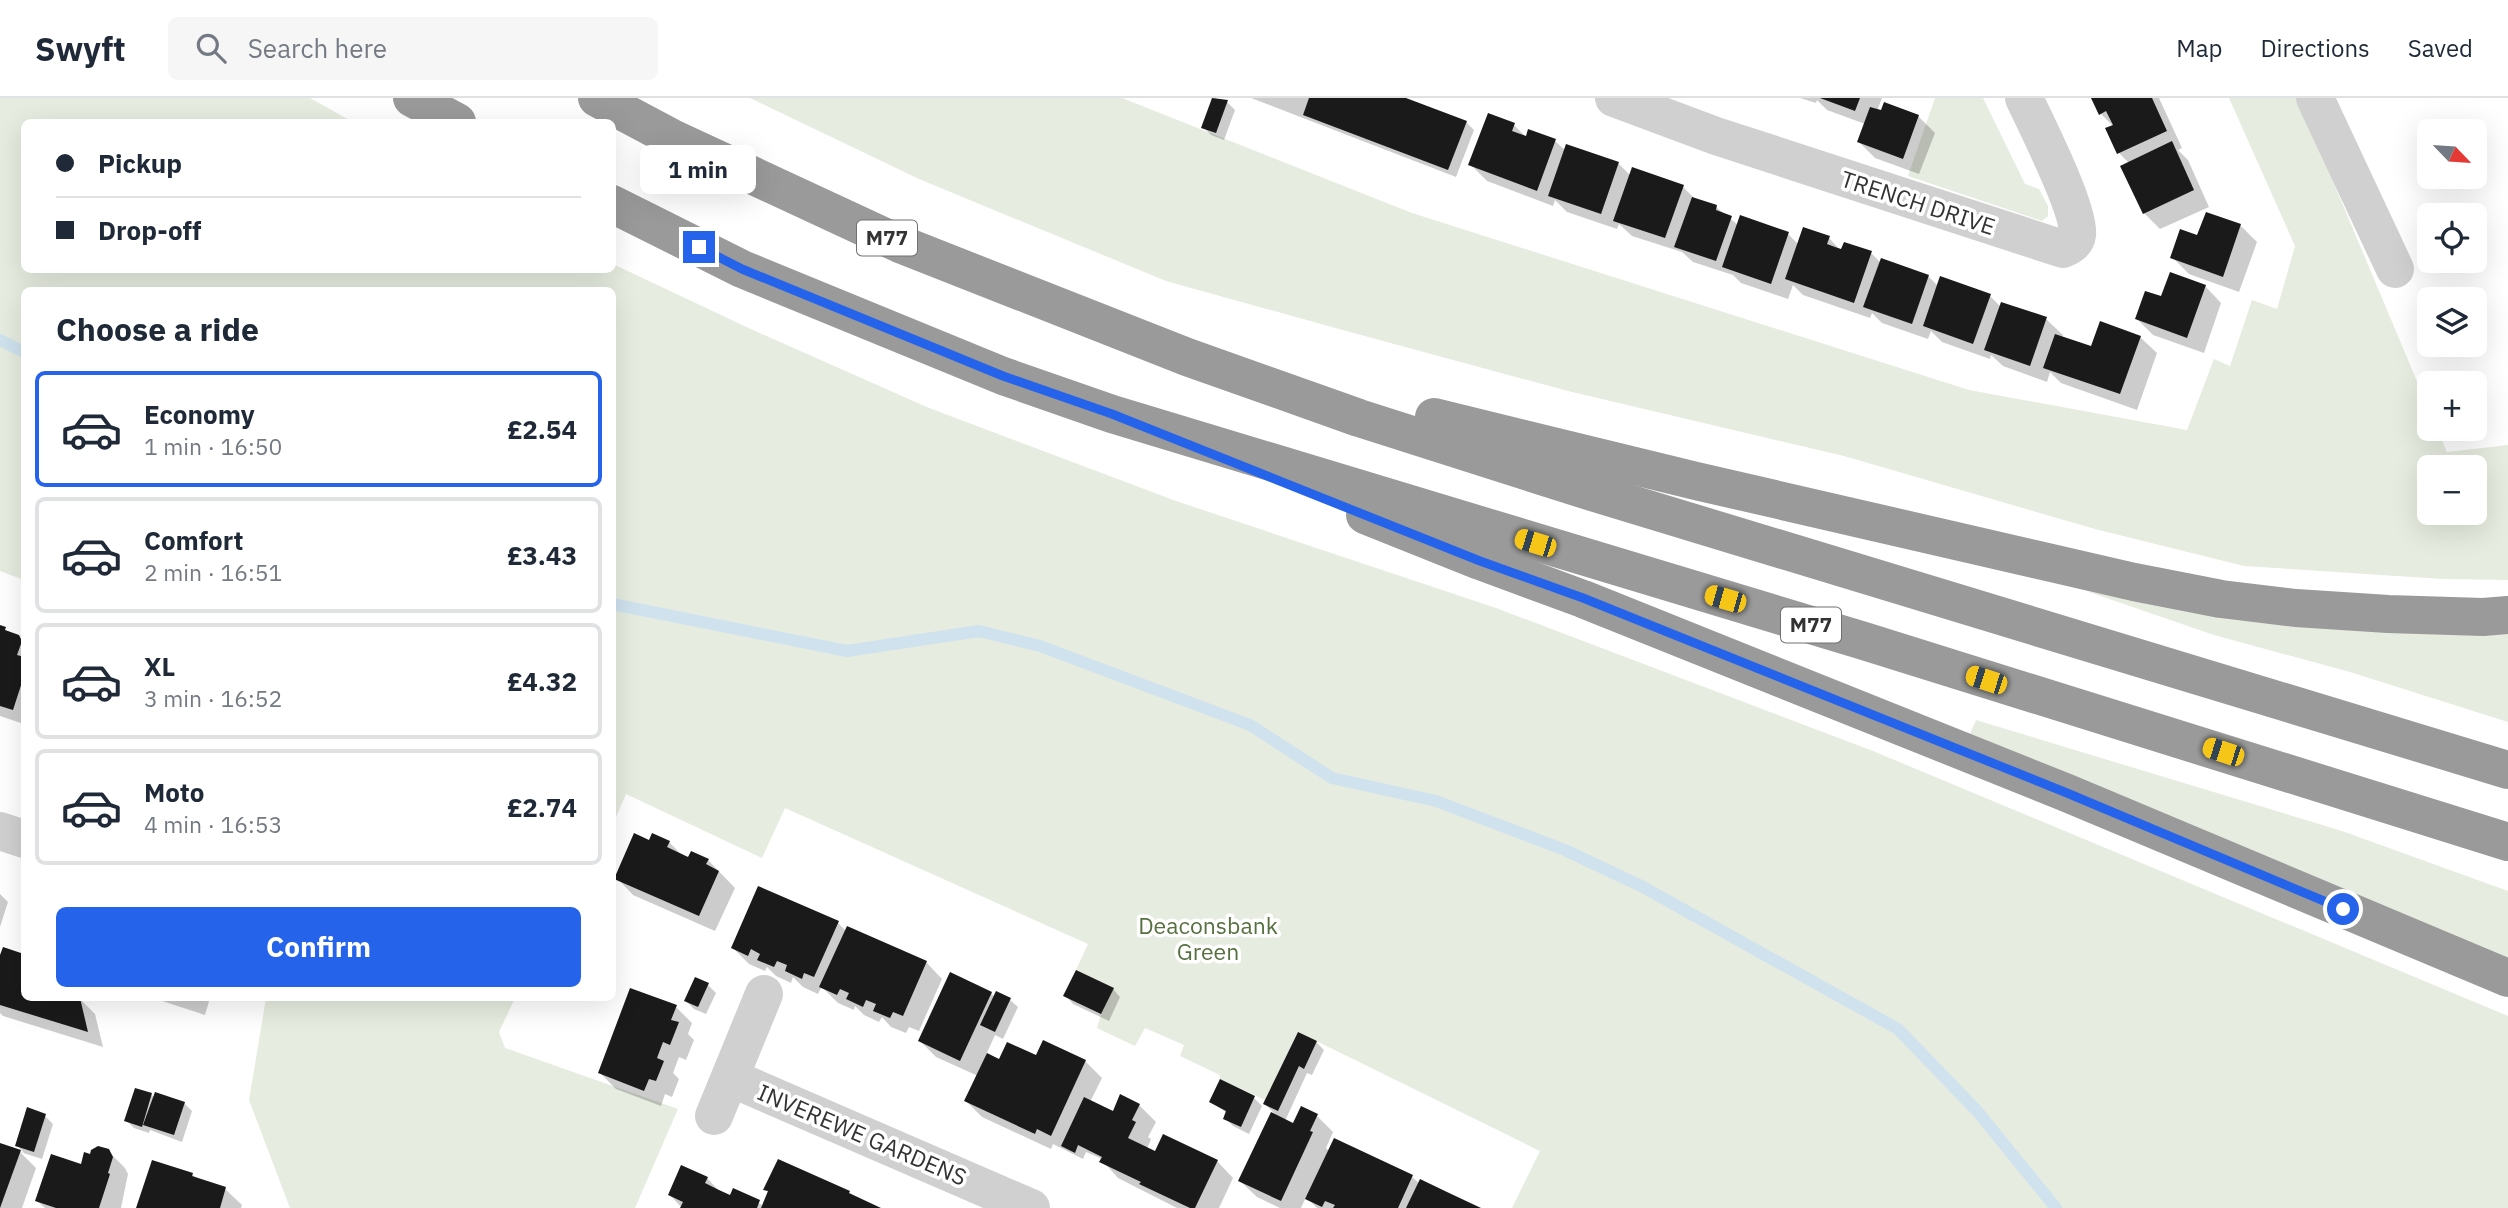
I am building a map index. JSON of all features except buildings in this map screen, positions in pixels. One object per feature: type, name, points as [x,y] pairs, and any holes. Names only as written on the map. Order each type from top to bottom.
[{"type":"highway","points":[[412,98],[451,119]]},
{"type":"highway","name":"M77","points":[[597,98],[674,139],[900,244],[1187,358],[1359,418],[1595,493],[2508,770]]},
{"type":"highway","name":"M77","points":[[616,206],[742,269],[1003,376],[1112,414],[1851,637],[2508,842]]},
{"type":"highway","name":"M77","points":[[1187,358],[1696,481],[2209,597],[2375,614],[2483,617],[2508,615]]},
{"type":"highway","name":"M77","points":[[1112,414],[1480,561],[1583,598],[2042,782],[2508,978]]},
{"type":"street","name":"TRENCH DRIVE","points":[[1614,98],[1716,136],[2063,249],[2073,244],[2078,236],[2076,215],[2024,98]]},
{"type":"street","points":[[2315,98],[2395,269]]},
{"type":"street","points":[[0,831],[21,838]]},
{"type":"street","name":"INVEREWE GARDENS","points":[[714,1116],[764,994]]},
{"type":"street","name":"INVEREWE GARDENS","points":[[731,1078],[1031,1208]]},
{"type":"green space","name":"Deaconsbank Green","points":[[0,98],[310,98],[348,119],[21,119],[21,273],[616,273],[616,265],[929,408],[1176,501],[1496,608],[1873,751],[2508,1016],[2508,1208],[1512,1208],[1540,1151],[1298,1032],[1265,1100],[1180,1056],[1184,1045],[1145,1028],[1135,1046],[1097,1028],[1113,988],[1076,970],[1088,944],[785,808],[762,858],[626,794],[616,817],[616,287],[21,287],[21,579],[0,571]]},
{"type":"green space","points":[[750,98],[1122,98],[1412,213],[1969,390],[2187,430],[2214,359],[2230,366],[2252,300],[2277,309],[2295,246],[2229,98],[2298,98],[2417,381],[2417,441],[2442,441],[2447,452],[2508,445],[2508,580],[2443,579],[2244,566],[2095,529],[1844,456],[1568,391],[1166,281],[919,179]]},
{"type":"green space","points":[[1935,98],[1983,98],[2025,184],[2039,189],[2048,206],[2048,216],[2042,221],[1908,176]]},
{"type":"green space","points":[[2086,591],[2238,615],[2508,631],[2508,722],[2350,672],[2214,635]]},
{"type":"green space","points":[[1976,720],[2342,831],[2508,891],[2508,960],[1969,736]]},
{"type":"green space","points":[[266,1001],[514,1001],[499,1032],[505,1048],[678,1109],[635,1208],[290,1208],[249,1100]]},
{"type":"waterway","points":[[0,340],[21,350]]},
{"type":"waterway","points":[[616,605],[847,651],[979,631],[1040,646],[1250,725],[1332,778],[1436,801],[1565,850],[1643,887],[1898,1029],[1977,1111],[2056,1208]]},
{"type":"route","points":[[699,247],[742,269],[1003,376],[1112,414],[1480,561],[1583,598],[2067,793],[2343,909]]}]
